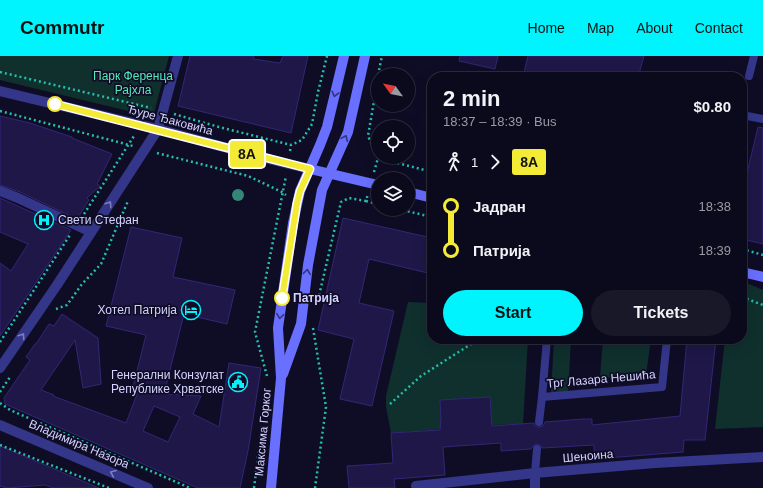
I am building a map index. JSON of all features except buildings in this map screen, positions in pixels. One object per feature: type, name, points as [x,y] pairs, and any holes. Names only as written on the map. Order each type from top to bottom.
[{"type":"main road","name":"Максима Горког","points":[[271,488],[281,378],[278,328],[293,223],[300,191],[327,127],[344,56]]},
{"type":"main road","name":"Максима Горког","points":[[281,378],[301,324],[308,265],[322,190],[348,132],[365,56]]},
{"type":"main road","points":[[310,169],[371,183]]},
{"type":"main road","points":[[415,194],[427,197]]},
{"type":"main road","points":[[747,273],[763,277]]},
{"type":"street","points":[[0,368],[158,129],[178,56]]},
{"type":"street","name":"Ђуре Ђаковића","points":[[0,91],[158,129],[310,169]]},
{"type":"street","points":[[0,191],[91,232]]},
{"type":"street","name":"Владимира Назора","points":[[0,425],[148,488]]},
{"type":"street","name":"Шеноина","points":[[416,486],[535,473],[655,463],[763,457]]},
{"type":"street","points":[[535,473],[535,488]]},
{"type":"lane","points":[[749,76],[754,56]]},
{"type":"lane","points":[[747,116],[763,119]]},
{"type":"lane","name":"Трг Лазара Нешића","points":[[540,422],[547,344]]},
{"type":"lane","name":"Трг Лазара Нешића","points":[[542,397],[662,388],[666,344]]},
{"type":"lane","points":[[535,473],[537,449]]},
{"type":"path","points":[[312,124],[327,56]]},
{"type":"path","points":[[380,68],[382,56]]},
{"type":"path","points":[[0,72],[164,111],[219,127],[291,145]]},
{"type":"path","points":[[371,143],[368,136],[372,112]]},
{"type":"path","points":[[152,159],[156,152]]},
{"type":"path","points":[[401,164],[427,171]]},
{"type":"path","points":[[366,202],[371,191]]},
{"type":"path","points":[[52,315],[56,309],[67,305],[82,284],[101,264],[130,196]]},
{"type":"path","points":[[318,302],[341,202],[348,198],[371,203]]},
{"type":"path","points":[[415,213],[427,216]]},
{"type":"path","points":[[747,251],[763,255]]},
{"type":"path","points":[[747,299],[763,305]]},
{"type":"path","points":[[313,325],[326,408],[315,488]]},
{"type":"path","points":[[390,404],[421,376],[471,344]]},
{"type":"path","points":[[0,392],[13,373]]},
{"type":"path","points":[[0,403],[17,413],[190,488]]},
{"type":"path","points":[[0,444],[109,488]]},
{"type":"green space","name":"Парк Ференца Рајхла","points":[[0,56],[169,56],[153,117],[0,80]]},
{"type":"green space","points":[[747,283],[763,290],[763,427],[715,429],[724,344],[747,344]]},
{"type":"green space","points":[[408,302],[427,303],[427,344],[528,344],[523,424],[492,425],[490,397],[457,399],[451,404],[450,399],[440,400],[441,417],[445,429],[391,433],[386,407],[386,396]]},
{"type":"green space","points":[[554,344],[571,344],[568,394],[551,393]]},
{"type":"green space","points":[[603,344],[650,344],[646,375],[600,378]]},
{"type":"bus line","name":"8A","points":[[55,104],[158,129],[310,169],[300,191],[297,203],[282,298]]},
{"type":"place","name":"Свети Стефан","points":[[44,220]]},
{"type":"place","name":"Патрија","points":[[282,298]]},
{"type":"place","name":"Хотел Патрија","points":[[191,310]]},
{"type":"place","name":"Генерални Конзулат Републике Хрватске","points":[[238,382]]}]
